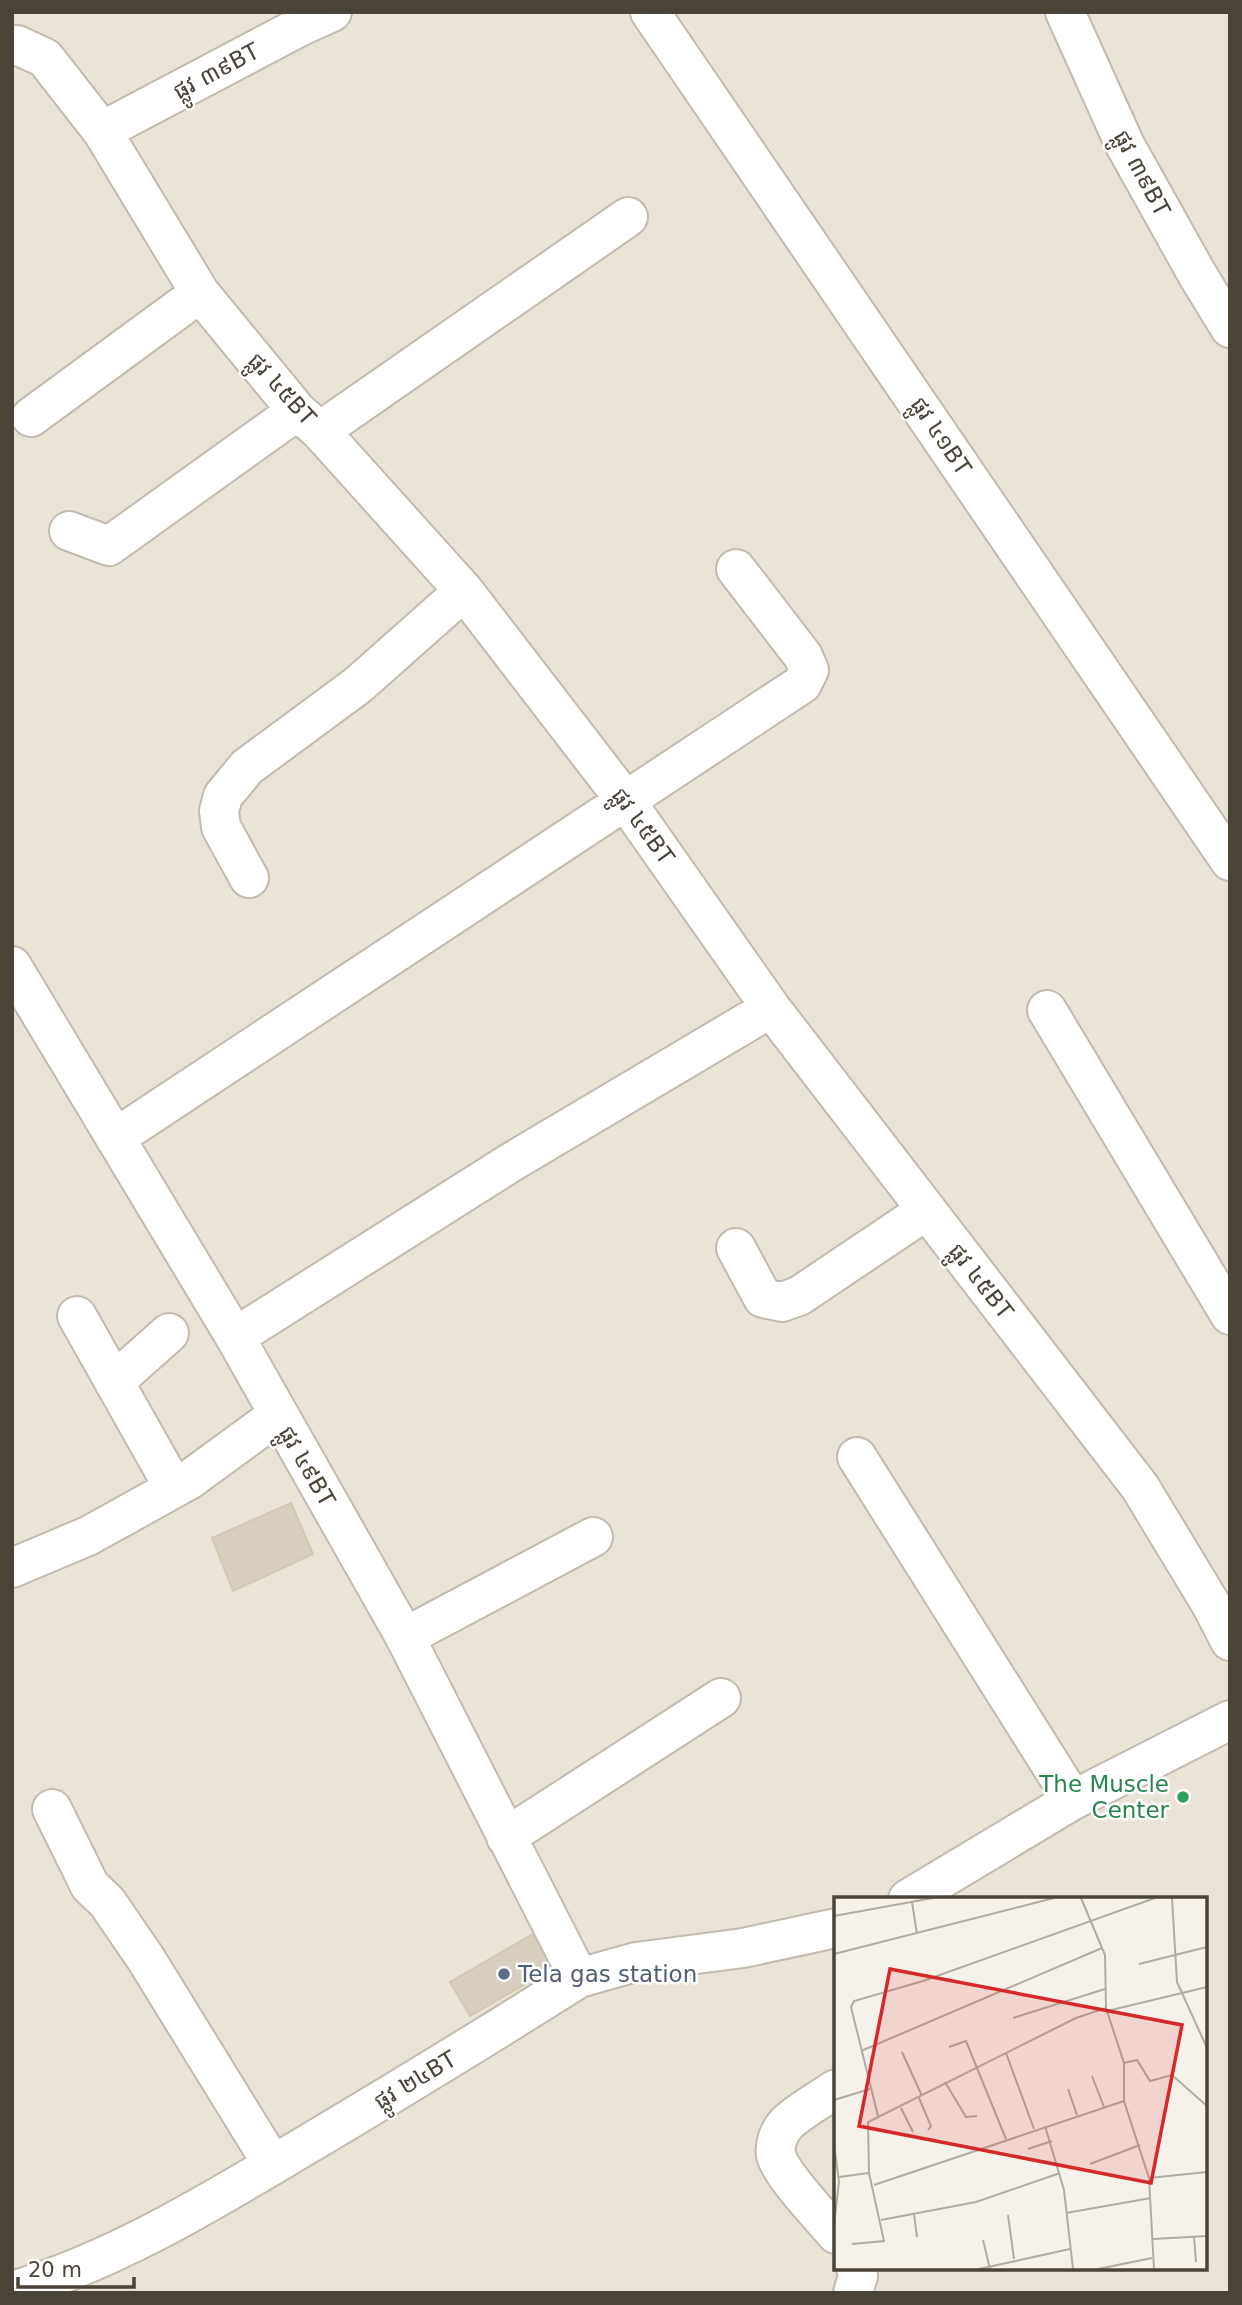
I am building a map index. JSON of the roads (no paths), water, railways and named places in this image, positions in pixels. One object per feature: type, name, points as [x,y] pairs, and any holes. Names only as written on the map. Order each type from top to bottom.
[{"type":"street","name":"ផ្លូវ ៤១BT","points":[[650,12],[1230,861]]},
{"type":"street","name":"ផ្លូវ ៣៩BT","points":[[1065,12],[1125,145],[1230,328]]},
{"type":"street","name":"ផ្លូវ ៣៩BT","points":[[102,131],[308,17]]},
{"type":"street","name":"ផ្លូវ ៤៥BT","points":[[15,45],[45,58],[102,131],[200,293],[309,421],[464,591],[625,800],[771,1008],[1140,1488],[1212,1606],[1230,1642]]},
{"type":"street","points":[[69,531],[108,546],[628,218]]},
{"type":"street","points":[[32,417],[200,293]]},
{"type":"street","points":[[115,1138],[802,684],[808,670],[803,656],[736,569]]},
{"type":"street","points":[[249,878],[221,827],[219,811],[223,796],[247,767],[366,678],[464,591]]},
{"type":"street","name":"ផ្លូវ ៤៩BT","points":[[12,966],[235,1337],[405,1637],[579,1978]]},
{"type":"street","points":[[235,1337],[510,1163],[771,1008]]},
{"type":"street","points":[[1046,1010],[1230,1315]]},
{"type":"street","points":[[736,1248],[763,1298],[782,1302],[799,1296],[927,1210]]},
{"type":"street","points":[[77,1316],[174,1488]]},
{"type":"street","points":[[114,1382],[169,1333]]},
{"type":"street","points":[[12,1567],[88,1536],[189,1480],[278,1415]]},
{"type":"street","points":[[857,1457],[1073,1800]]},
{"type":"street","points":[[405,1637],[593,1537]]},
{"type":"street","points":[[506,1837],[721,1698]]},
{"type":"street","points":[[911,1897],[1073,1800],[1230,1720]]},
{"type":"street","points":[[52,1809],[90,1886],[107,1902],[146,1959],[273,2165]]},
{"type":"street","name":"ផ្លូវ ២៤BT","points":[[29,2289],[118,2250],[227,2192],[579,1978],[636,1962],[743,1948],[834,1928]]},
{"type":"street","points":[[834,2091],[785,2125],[776,2142],[776,2156],[791,2179],[834,2232]]},
{"type":"street","points":[[853,2293],[858,2276],[856,2270]]},
{"type":"place","name":"The Muscle Center","points":[[1183,1797]]},
{"type":"place","name":"Tela gas station","points":[[504,1974]]}]
